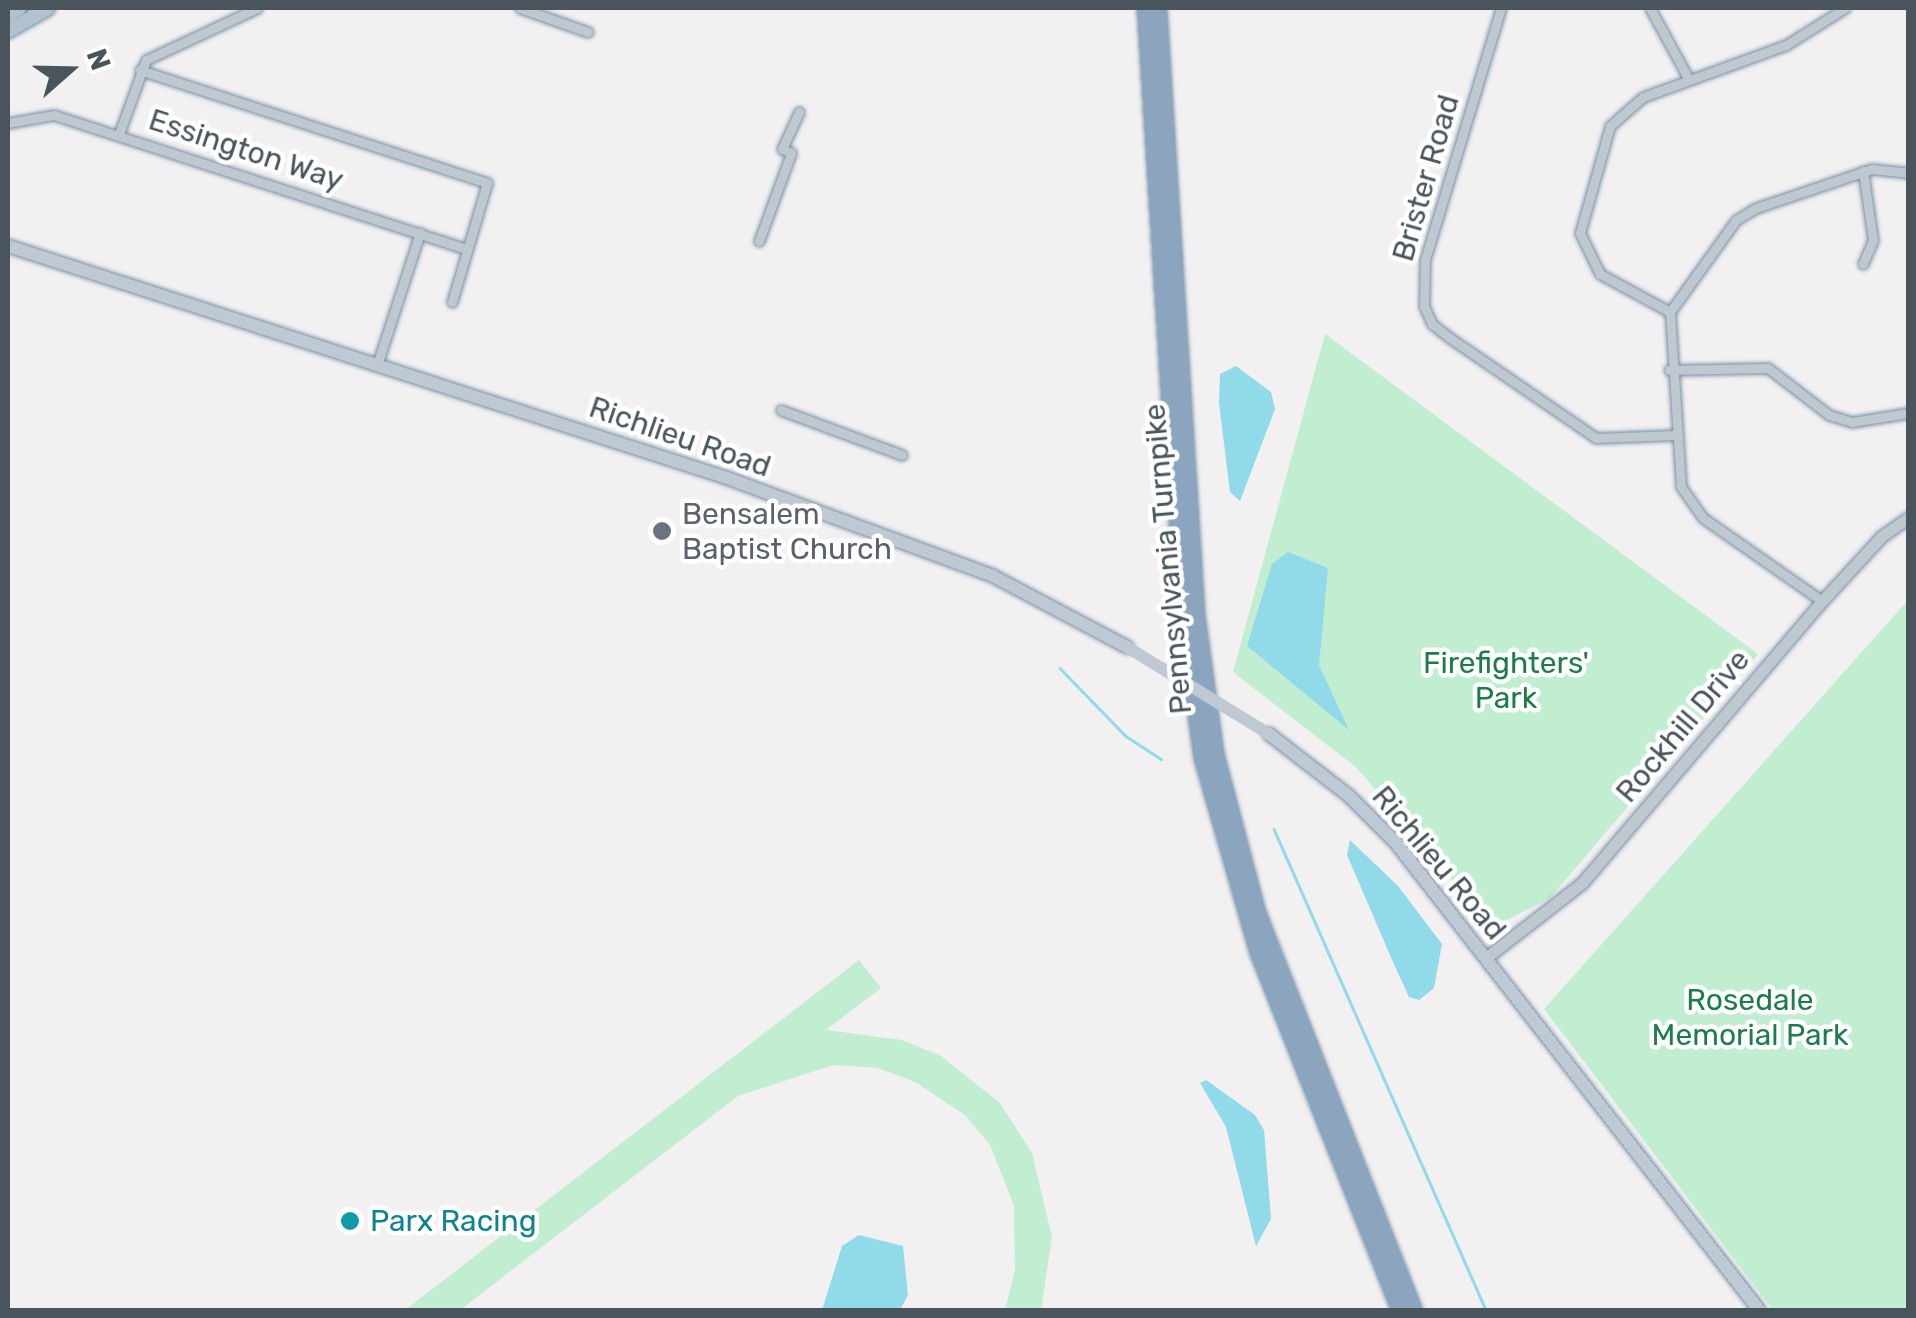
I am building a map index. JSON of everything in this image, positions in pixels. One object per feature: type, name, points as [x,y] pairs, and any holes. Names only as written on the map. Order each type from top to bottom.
[{"type":"highway","name":"Pennsylvania Turnpike","points":[[1145,8],[1183,620],[1202,758],[1258,953],[1399,1310]]},
{"type":"highway","name":"Pennsylvania Turnpike","points":[[1158,8],[1196,614],[1215,753],[1258,912],[1414,1310]]},
{"type":"main road","points":[[8,11],[18,8]]},
{"type":"main road","points":[[8,32],[48,8]]},
{"type":"main road","name":"Richlieu Road","points":[[8,246],[673,459],[993,576],[1126,647],[1269,734],[1372,818],[1487,958],[1758,1310]]},
{"type":"street","points":[[119,134],[140,70],[161,48],[257,8]]},
{"type":"street","points":[[520,8],[588,32]]},
{"type":"street","name":"Brister Road","points":[[1501,8],[1424,260],[1424,306],[1432,324],[1450,338],[1596,438],[1674,435]]},
{"type":"street","points":[[1650,8],[1687,76]]},
{"type":"street","points":[[1670,312],[1600,274],[1580,233],[1610,126],[1643,97],[1687,76],[1786,45],[1845,8]]},
{"type":"street","points":[[140,70],[487,183],[452,302]]},
{"type":"street","points":[[759,242],[791,152],[782,149],[800,112]]},
{"type":"street","name":"Essington Way","points":[[8,123],[42,114],[119,134],[467,249]]},
{"type":"street","points":[[1822,601],[1703,518],[1681,486],[1674,435],[1670,312],[1736,220],[1862,171],[1908,173]]},
{"type":"street","points":[[1862,171],[1873,240],[1863,264]]},
{"type":"street","points":[[378,362],[420,234]]},
{"type":"street","points":[[1670,370],[1768,368],[1829,414],[1852,422],[1908,413]]},
{"type":"street","points":[[780,410],[902,456]]},
{"type":"street","name":"Rockhill Drive","points":[[1487,958],[1582,883],[1822,601],[1882,536],[1908,518]]},
{"type":"green space","name":"Firefighters' Park","points":[[1325,334],[1758,654],[1550,898],[1492,928],[1357,768],[1233,672]]},
{"type":"green space","name":"Rosedale Memorial Park","points":[[1908,600],[1908,1310],[1773,1310],[1544,1009]]},
{"type":"green space","points":[[859,960],[881,988],[826,1030],[902,1040],[941,1056],[999,1102],[1032,1153],[1052,1237],[1041,1310],[1005,1310],[1015,1270],[1014,1206],[990,1145],[965,1115],[917,1083],[878,1068],[833,1065],[738,1096],[460,1310],[405,1310]]},
{"type":"water","points":[[1236,366],[1271,392],[1275,409],[1240,501],[1230,492],[1219,403],[1220,374]]},
{"type":"water","points":[[1288,552],[1328,568],[1319,665],[1349,730],[1247,646],[1272,564]]},
{"type":"water","points":[[1350,840],[1398,886],[1442,944],[1434,988],[1419,1000],[1409,997],[1393,962],[1347,855]]},
{"type":"water","points":[[1206,1080],[1255,1115],[1264,1130],[1271,1219],[1256,1246],[1226,1127],[1200,1083]]},
{"type":"water","points":[[859,1235],[903,1246],[908,1295],[900,1310],[822,1310],[842,1246]]},
{"type":"waterway","points":[[1060,668],[1126,736],[1161,759]]},
{"type":"waterway","points":[[1274,829],[1486,1310]]},
{"type":"place","name":"Bensalem Baptist Church","points":[[662,531]]},
{"type":"place","name":"Parx Racing","points":[[350,1221]]}]
